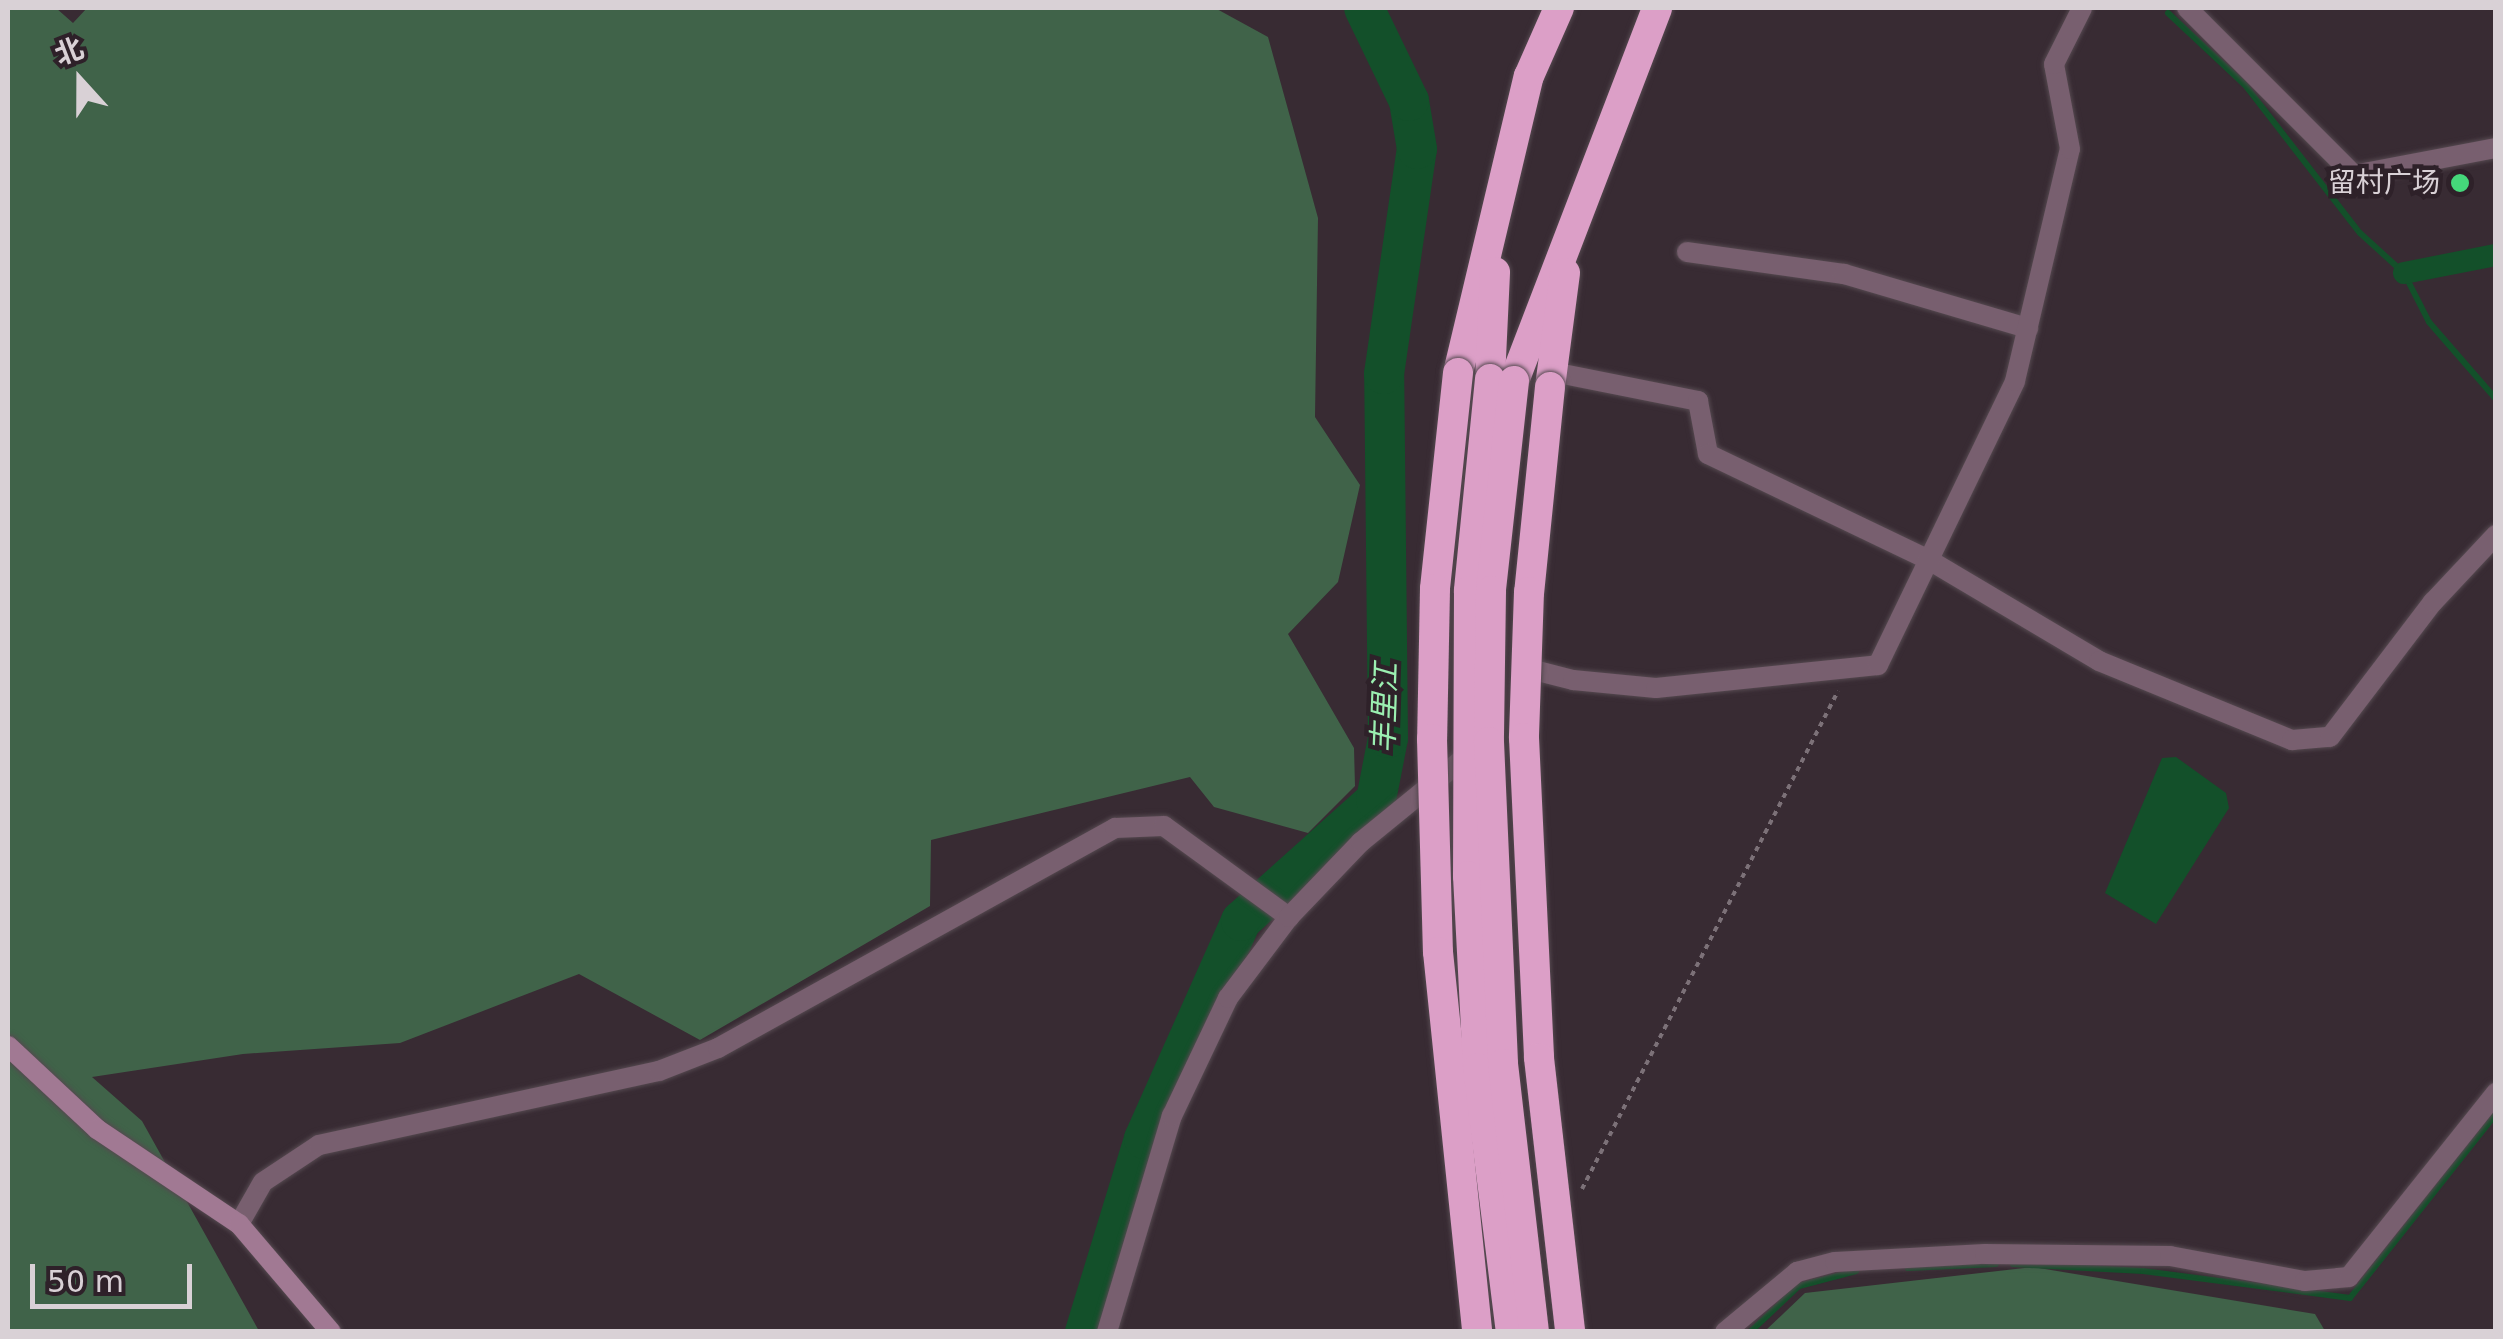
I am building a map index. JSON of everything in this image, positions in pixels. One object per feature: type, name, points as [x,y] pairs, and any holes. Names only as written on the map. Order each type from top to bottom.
[{"type":"highway","points":[[1477,1332],[1438,952],[1432,739],[1435,588],[1458,373],[1529,76],[1559,8]]},
{"type":"highway","points":[[1511,1332],[1478,1068],[1468,876],[1469,591],[1502,380],[1657,8]]},
{"type":"highway","points":[[1499,189],[1502,380],[1491,591],[1490,780],[1503,1064],[1534,1332]]},
{"type":"highway","points":[[1570,1332],[1538,1058],[1524,738],[1530,592],[1573,216]]},
{"type":"street","points":[[1526,668],[1572,680],[1656,688],[1847,672],[1878,665],[2015,381],[2070,149],[2054,64],[2082,8]]},
{"type":"street","points":[[2186,8],[2354,174],[2496,148]]},
{"type":"street","points":[[1687,252],[1844,274],[2028,328]]},
{"type":"street","points":[[1557,380],[1698,401],[1708,454],[1929,560],[2099,661],[2292,740],[2330,737],[2433,602],[2496,535]]},
{"type":"street","points":[[1107,1332],[1172,1116],[1228,998],[1284,913],[1504,718]]},
{"type":"street","points":[[238,1224],[263,1182],[319,1145],[659,1072],[703,1054],[1115,828],[1164,826],[1284,913]]},
{"type":"street","points":[[8,1046],[97,1129],[238,1224],[331,1332]]},
{"type":"street","points":[[1726,1332],[1797,1272],[1835,1262],[1986,1254],[2170,1256],[2305,1282],[2350,1278],[2496,1093]]},
{"type":"path","points":[[1580,1193],[1847,672]]},
{"type":"shaded area","points":[[8,8],[56,8],[73,23],[87,8],[1215,8],[1268,37],[1318,218],[1315,417],[1360,485],[1338,582],[1288,634],[1354,748],[1355,786],[1308,833],[1214,807],[1190,777],[931,840],[930,906],[700,1040],[579,974],[400,1043],[243,1054],[92,1077],[142,1121],[259,1331],[8,1332]]},
{"type":"shaded area","points":[[2176,757],[2226,793],[2229,808],[2156,924],[2105,893],[2162,758]]},
{"type":"shaded area","points":[[2033,1267],[2315,1314],[2325,1331],[1765,1331],[1805,1293]]},
{"type":"waterway","name":"丰里江","points":[[1085,1332],[1144,1139],[1241,921],[1376,800],[1388,738],[1384,374],[1417,149],[1409,101],[1364,8]]},
{"type":"waterway","points":[[2168,13],[2245,85],[2360,233],[2404,273],[2429,322],[2496,399]]},
{"type":"waterway","points":[[2404,273],[2496,255]]},
{"type":"waterway","points":[[2013,1264],[2143,1271],[2350,1298],[2496,1114]]},
{"type":"waterway","points":[[1908,1268],[1996,1264]]},
{"type":"waterway","points":[[1750,1332],[1799,1286],[1856,1271]]},
{"type":"place","name":"留村广场","points":[[2460,183]]}]
